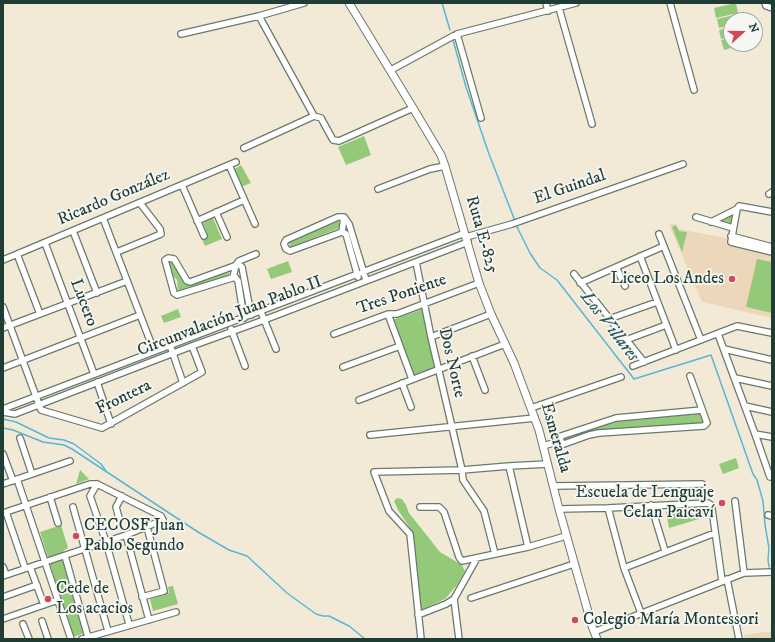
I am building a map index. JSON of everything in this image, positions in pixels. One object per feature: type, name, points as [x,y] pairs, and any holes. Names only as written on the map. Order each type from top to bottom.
[{"type":"main road","points":[[349,3],[391,70],[441,155],[445,166]]},
{"type":"main road","name":"Ruta E-825","points":[[445,166],[484,296]]},
{"type":"main road","name":"Esmeralda","points":[[484,296],[514,364],[535,418],[566,536],[595,636]]},
{"type":"street","points":[[181,34],[259,16],[304,3]]},
{"type":"street","points":[[546,3],[548,11]]},
{"type":"street","points":[[391,70],[457,34],[576,3]]},
{"type":"street","points":[[670,3],[694,90]]},
{"type":"street","points":[[765,3],[766,6],[772,8]]},
{"type":"street","points":[[559,8],[592,124]]},
{"type":"street","points":[[259,16],[314,116]]},
{"type":"street","points":[[457,34],[481,118]]},
{"type":"street","points":[[244,148],[314,116],[321,118],[333,140],[339,141],[413,108]]},
{"type":"street","name":"Ricardo González","points":[[3,260],[236,162]]},
{"type":"street","name":"El Guindal","points":[[466,238],[514,223],[683,164]]},
{"type":"street","points":[[229,165],[255,224]]},
{"type":"street","points":[[378,189],[430,169],[445,166]]},
{"type":"street","points":[[182,185],[204,236]]},
{"type":"street","points":[[197,221],[244,200]]},
{"type":"street","points":[[117,252],[161,234],[160,229],[140,203]]},
{"type":"street","points":[[711,222],[740,206],[772,212]]},
{"type":"street","points":[[731,239],[737,209]]},
{"type":"street","points":[[216,212],[227,237]]},
{"type":"street","points":[[342,232],[290,251],[286,249],[284,244],[286,240],[338,217],[344,217],[350,224],[363,272],[363,281]]},
{"type":"street","points":[[342,232],[344,217]]},
{"type":"street","points":[[696,217],[733,228]]},
{"type":"street","points":[[103,218],[154,351]]},
{"type":"street","points":[[73,231],[97,293]]},
{"type":"street","points":[[342,232],[346,234],[357,275],[363,281]]},
{"type":"street","points":[[659,234],[701,340]]},
{"type":"street","name":"Circunvalación Juan Pablo II","points":[[3,410],[97,382],[264,320],[416,262],[466,238]]},
{"type":"street","name":"Circunvalación Juan Pablo II","points":[[3,410],[15,414],[38,400],[94,374],[363,272],[466,238]]},
{"type":"street","points":[[731,239],[772,247]]},
{"type":"street","points":[[731,239],[772,252]]},
{"type":"street","name":"Lucero","points":[[45,243],[94,374]]},
{"type":"street","points":[[580,283],[664,246]]},
{"type":"street","points":[[17,254],[40,314]]},
{"type":"street","points":[[233,277],[236,265],[239,261],[256,254]]},
{"type":"street","points":[[640,256],[676,350]]},
{"type":"street","points":[[233,277],[181,295],[176,295],[174,293],[165,260],[168,258],[174,258],[187,281],[190,282],[239,265],[242,267],[251,315]]},
{"type":"street","name":"Dos Norte","points":[[416,262],[431,337],[464,483],[484,511],[495,554]]},
{"type":"street","points":[[616,267],[625,286]]},
{"type":"street","points":[[574,274],[644,362]]},
{"type":"street","points":[[233,277],[238,281],[244,318]]},
{"type":"street","points":[[3,328],[127,281]]},
{"type":"street","name":"Tres Poniente","points":[[334,334],[388,314],[397,314],[479,283]]},
{"type":"street","points":[[609,319],[657,302]]},
{"type":"street","points":[[3,307],[38,400]]},
{"type":"street","points":[[260,312],[276,349]]},
{"type":"street","points":[[388,314],[412,379]]},
{"type":"street","points":[[431,337],[491,314]]},
{"type":"street","points":[[3,368],[140,315]]},
{"type":"street","points":[[229,323],[245,366]]},
{"type":"street","points":[[626,340],[666,325]]},
{"type":"street","points":[[633,366],[737,326],[772,333]]},
{"type":"street","points":[[718,334],[770,477],[772,478]]},
{"type":"street","points":[[358,400],[505,344]]},
{"type":"street","points":[[170,345],[183,383]]},
{"type":"street","name":"Frontera","points":[[38,400],[41,410],[102,428],[202,372],[192,346]]},
{"type":"street","points":[[343,368],[400,346]]},
{"type":"street","points":[[724,349],[772,360]]},
{"type":"street","points":[[472,356],[485,390]]},
{"type":"street","points":[[543,446],[560,441],[564,444],[589,435],[704,426],[707,423],[690,376]]},
{"type":"street","points":[[531,408],[621,377]]},
{"type":"street","points":[[735,378],[772,386]]},
{"type":"street","points":[[97,382],[111,424]]},
{"type":"street","points":[[402,383],[411,407]]},
{"type":"street","points":[[745,406],[772,412]]},
{"type":"street","points":[[560,441],[561,436],[616,418],[702,410]]},
{"type":"street","points":[[370,435],[535,418]]},
{"type":"street","points":[[587,428],[589,435]]},
{"type":"street","points":[[755,434],[772,437]]},
{"type":"street","points":[[20,438],[32,474]]},
{"type":"street","points":[[3,454],[26,505],[71,639]]},
{"type":"street","points":[[3,484],[70,461]]},
{"type":"street","points":[[416,639],[421,639],[410,534],[389,511],[374,472],[462,470],[548,464]]},
{"type":"street","points":[[509,466],[528,547]]},
{"type":"street","points":[[3,567],[4,575],[28,568],[147,527],[163,520],[161,516],[97,484],[90,484],[4,513],[28,568],[37,585],[44,605]]},
{"type":"street","points":[[97,484],[90,496],[106,542],[129,624]]},
{"type":"street","points":[[553,486],[702,484]]},
{"type":"street","points":[[119,518],[116,507],[122,496]]},
{"type":"street","points":[[50,497],[58,523]]},
{"type":"street","points":[[735,501],[744,573]]},
{"type":"street","points":[[559,509],[708,503],[712,509],[724,580],[739,639]]},
{"type":"street","points":[[651,505],[665,551]]},
{"type":"street","points":[[73,507],[86,548],[108,631]]},
{"type":"street","points":[[420,507],[439,507],[444,512],[461,560],[528,547],[566,536]]},
{"type":"street","points":[[608,508],[624,568],[641,613]]},
{"type":"street","points":[[142,598],[164,591],[147,527]]},
{"type":"street","points":[[624,568],[715,533]]},
{"type":"street","points":[[126,535],[148,620]]},
{"type":"street","points":[[64,556],[85,638],[129,624],[176,612]]},
{"type":"street","points":[[418,615],[446,604],[454,599],[477,558]]},
{"type":"street","points":[[471,598],[574,564]]},
{"type":"street","points":[[595,636],[641,613],[724,580],[744,573],[772,572]]},
{"type":"street","points":[[3,597],[37,585]]},
{"type":"street","points":[[454,599],[459,639]]},
{"type":"street","points":[[3,619],[58,600]]},
{"type":"street","points":[[42,621],[48,639]]},
{"type":"street","points":[[23,624],[29,639]]},
{"type":"shaded area","name":"Liceo Los Andes","points":[[675,223],[679,229],[730,239],[729,245],[772,255],[772,318],[702,302],[669,225]]},
{"type":"shaded area","points":[[772,631],[772,639],[745,639],[744,635]]},
{"type":"green space","points":[[736,3],[738,12],[723,12],[723,16],[716,18],[714,8]]},
{"type":"green space","points":[[723,18],[723,27],[719,28],[717,19]]},
{"type":"green space","points":[[723,29],[723,39],[721,39],[719,30]]},
{"type":"green space","points":[[364,136],[371,155],[346,165],[338,147]]},
{"type":"green space","points":[[241,165],[251,183],[241,187],[233,170]]},
{"type":"green space","points":[[733,214],[731,225],[718,221]]},
{"type":"green space","points":[[213,218],[222,239],[205,246],[202,239],[208,236],[203,223]]},
{"type":"green space","points":[[338,221],[342,227],[290,247],[289,242]]},
{"type":"green space","points":[[676,225],[679,231],[687,232],[682,252],[672,227]]},
{"type":"green space","points":[[757,259],[772,262],[772,313],[746,307]]},
{"type":"green space","points":[[168,261],[172,261],[186,283],[190,285],[229,272],[229,275],[178,292],[177,280],[173,276]]},
{"type":"green space","points":[[288,261],[292,272],[271,279],[267,269]]},
{"type":"green space","points":[[178,309],[181,317],[164,323],[161,316]]},
{"type":"green space","points":[[423,309],[435,369],[412,378],[392,320]]},
{"type":"green space","points":[[701,412],[705,422],[704,424],[591,432],[589,428],[618,419]]},
{"type":"green space","points":[[586,428],[588,434],[564,443],[561,440],[562,437]]},
{"type":"green space","points":[[736,458],[739,468],[723,474],[719,464]]},
{"type":"green space","points":[[80,470],[89,479],[76,484]]},
{"type":"green space","points":[[397,498],[402,499],[409,513],[440,552],[462,565],[465,571],[457,585],[445,599],[421,610],[414,539],[410,528],[394,501]]},
{"type":"green space","points":[[708,509],[709,516],[669,528],[666,512]]},
{"type":"green space","points":[[61,525],[68,548],[63,551],[85,633],[73,637],[40,532]]},
{"type":"green space","points":[[173,586],[178,604],[153,611],[150,599],[169,593],[168,587]]},
{"type":"waterway","points":[[442,3],[450,30]]},
{"type":"waterway","name":"Los Villares","points":[[453,40],[466,87],[489,154],[515,221]]},
{"type":"waterway","name":"Los Villares","points":[[516,225],[530,253],[540,268],[557,280],[634,379],[711,355],[753,474],[757,480],[763,501],[769,548],[769,567]]},
{"type":"waterway","points":[[3,419],[16,422],[49,438],[64,440],[74,444],[101,464],[106,471]]},
{"type":"waterway","points":[[3,428],[13,430],[43,442],[64,445],[72,449],[198,532],[229,550],[247,556],[287,593],[316,614],[329,616],[349,626],[365,639]]},
{"type":"place","name":"Liceo Los Andes","points":[[732,279]]},
{"type":"place","name":"Escuela de Lenguaje Celan Paicaví","points":[[722,503]]},
{"type":"place","name":"CECOSF Juan Pablo Segundo","points":[[76,536]]},
{"type":"place","name":"Cede de Los acacios","points":[[48,599]]},
{"type":"place","name":"Colegio María Montessori","points":[[575,620]]}]
